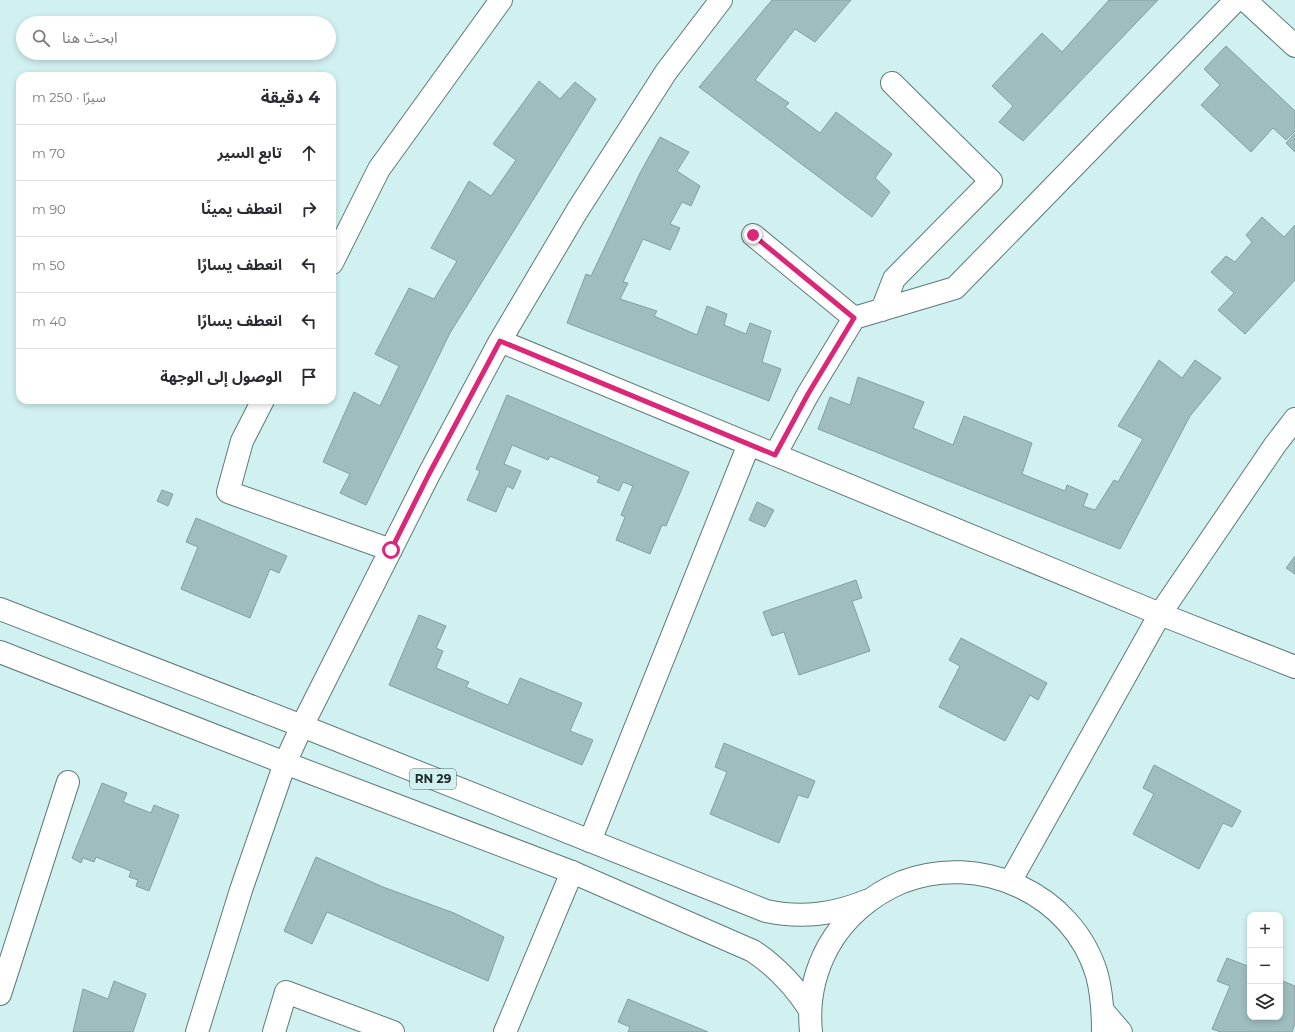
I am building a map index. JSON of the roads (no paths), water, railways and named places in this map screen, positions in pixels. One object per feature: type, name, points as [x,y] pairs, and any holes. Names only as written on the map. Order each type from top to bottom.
[{"type":"street","points":[[336,255],[379,169],[501,0]]},
{"type":"street","points":[[197,1032],[241,890],[285,763],[302,726],[429,474],[500,341],[578,211],[666,72],[721,0]]},
{"type":"street","points":[[775,455],[808,394],[854,318],[955,288],[1236,0]]},
{"type":"street","points":[[1245,0],[1295,46]]},
{"type":"street","points":[[882,310],[894,279],[991,181],[892,83]]},
{"type":"street","points":[[753,235],[854,318]]},
{"type":"street","points":[[500,341],[1160,614],[1295,667]]},
{"type":"street","points":[[261,404],[242,441],[228,492],[391,550]]},
{"type":"street","points":[[1010,882],[1160,614],[1275,445],[1295,419]]},
{"type":"street","points":[[590,841],[749,444]]},
{"type":"street","name":"RN 29","points":[[0,610],[302,726],[766,911],[801,916],[819,915],[836,912],[869,900]]},
{"type":"street","points":[[0,652],[285,763],[572,872],[753,951],[770,962],[786,977],[799,992],[810,1010]]},
{"type":"street","points":[[0,994],[68,782]]},
{"type":"street","points":[[811,1032],[810,1010],[816,973],[826,951],[843,925],[869,900],[890,887],[913,878],[937,872],[962,871],[986,874],[1027,889],[1057,911],[1074,930],[1090,957],[1097,974],[1103,1021],[1121,1032]]},
{"type":"street","points":[[506,1032],[572,872]]},
{"type":"street","points":[[274,1032],[286,992],[393,1032]]}]
